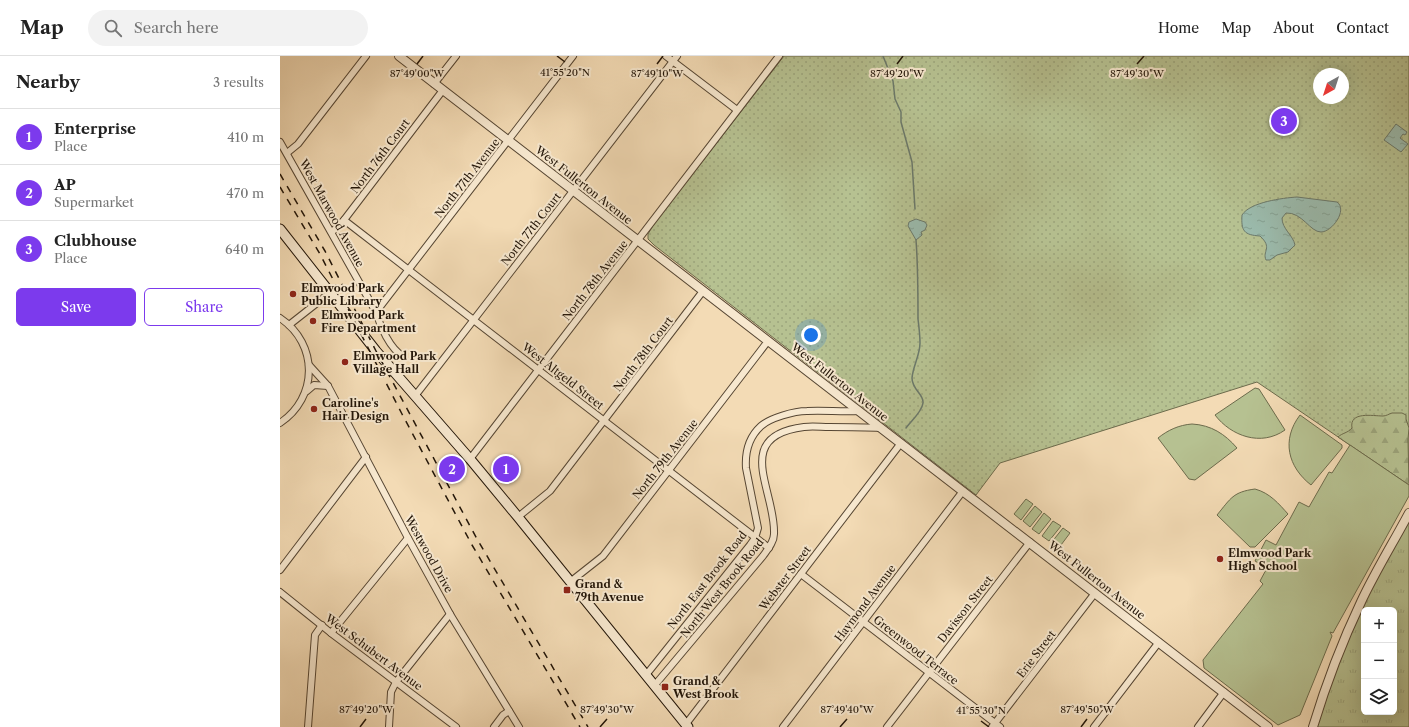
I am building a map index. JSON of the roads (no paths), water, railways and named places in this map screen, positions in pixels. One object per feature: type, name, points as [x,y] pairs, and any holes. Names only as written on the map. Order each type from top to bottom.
[{"type":"main road","points":[[281,232],[331,292],[376,351],[470,459],[687,726]]},
{"type":"street","points":[[287,153],[298,144],[366,56]]},
{"type":"street","name":"West Fullerton Avenue","points":[[399,56],[1268,727]]},
{"type":"street","points":[[434,84],[456,56]]},
{"type":"street","name":"North 77th Avenue","points":[[376,312],[574,56]]},
{"type":"street","points":[[666,56],[675,59],[737,110]]},
{"type":"street","name":"North 78th Avenue","points":[[470,459],[779,56]]},
{"type":"street","name":"North 77th Court","points":[[415,396],[675,59]]},
{"type":"street","name":"North 76th Court","points":[[332,232],[344,220],[443,90]]},
{"type":"street","name":"West Marwood Avenue","points":[[280,142],[376,312],[385,335],[395,349],[403,356]]},
{"type":"street","name":"West Altgeld Street","points":[[344,220],[768,548]]},
{"type":"street","name":"North 78th Court","points":[[518,517],[550,491],[703,291]]},
{"type":"street","points":[[289,325],[331,292]]},
{"type":"street","points":[[280,318],[297,334],[303,344],[309,365],[307,391]]},
{"type":"street","name":"North 79th Avenue","points":[[570,582],[603,556],[768,341]]},
{"type":"street","name":"Westwood Drive","points":[[309,365],[328,386],[450,614],[519,727]]},
{"type":"street","points":[[280,423],[295,410],[307,391],[314,386],[328,386]]},
{"type":"street","name":"North East Brook Road","points":[[646,675],[755,538],[758,528],[745,458],[751,440],[761,426],[771,420],[795,412],[859,411]]},
{"type":"street","name":"North West Brook Road","points":[[654,686],[773,542],[774,524],[762,471],[762,459],[765,447],[771,438],[806,426],[881,428]]},
{"type":"street","name":"Webster Street","points":[[687,726],[901,443]]},
{"type":"street","points":[[280,570],[366,458]]},
{"type":"street","name":"Haymond Avenue","points":[[782,727],[963,491]]},
{"type":"street","points":[[1313,727],[1330,673],[1350,627],[1370,584],[1409,513]]},
{"type":"street","points":[[331,633],[408,538]]},
{"type":"street","name":"Davisson Street","points":[[887,727],[1030,542]]},
{"type":"street","name":"Greenwood Terrace","points":[[801,574],[929,672],[996,726]]},
{"type":"street","name":"West Schubert Avenue","points":[[280,592],[331,633],[456,727]]},
{"type":"street","name":"Erie Street","points":[[996,726],[1095,593]]},
{"type":"street","points":[[389,727],[391,692],[396,682],[450,614]]},
{"type":"street","points":[[308,727],[314,635],[322,625]]},
{"type":"street","points":[[1094,727],[1159,642]]},
{"type":"street","points":[[1198,727],[1224,692]]},
{"type":"street","points":[[494,727],[503,714],[509,711]]},
{"type":"water","points":[[1396,124],[1407,132],[1400,138],[1408,144],[1401,152],[1384,140]]},
{"type":"water","points":[[1297,197],[1337,202],[1341,210],[1340,215],[1334,225],[1321,232],[1313,229],[1297,216],[1286,213],[1282,218],[1282,222],[1295,245],[1288,252],[1277,255],[1270,260],[1266,260],[1265,257],[1267,246],[1264,240],[1260,236],[1250,235],[1245,231],[1242,225],[1242,215],[1252,207],[1259,204]]},
{"type":"water","points":[[916,219],[925,222],[927,225],[925,230],[921,232],[922,235],[916,240],[908,226],[909,222]]},
{"type":"waterway","points":[[883,56],[893,81],[895,99],[901,112],[901,122],[912,162],[915,209]]},
{"type":"waterway","points":[[906,428],[918,413],[923,403],[922,397],[914,386],[912,378],[920,343],[916,240]]},
{"type":"railway","points":[[280,174],[325,251],[376,351],[477,539],[588,727]]},
{"type":"railway","points":[[280,187],[320,254],[402,414],[472,545],[580,727]]},
{"type":"place","name":"Clubhouse","points":[[1284,121]]},
{"type":"place","name":"Elmwood Park Public Library","points":[[293,294]]},
{"type":"place","name":"Elmwood Park Fire Department","points":[[313,321]]},
{"type":"place","name":"Elmwood Park Village Hall","points":[[345,362]]},
{"type":"place","name":"Caroline's Hair Design","points":[[314,409]]},
{"type":"place","name":"AP","points":[[452,469]]},
{"type":"place","name":"Enterprise","points":[[506,469]]},
{"type":"place","name":"Elmwood Park High School","points":[[1220,559]]},
{"type":"place","name":"Grand & 79th Avenue","points":[[567,590]]},
{"type":"place","name":"Grand & West Brook","points":[[665,687]]}]
